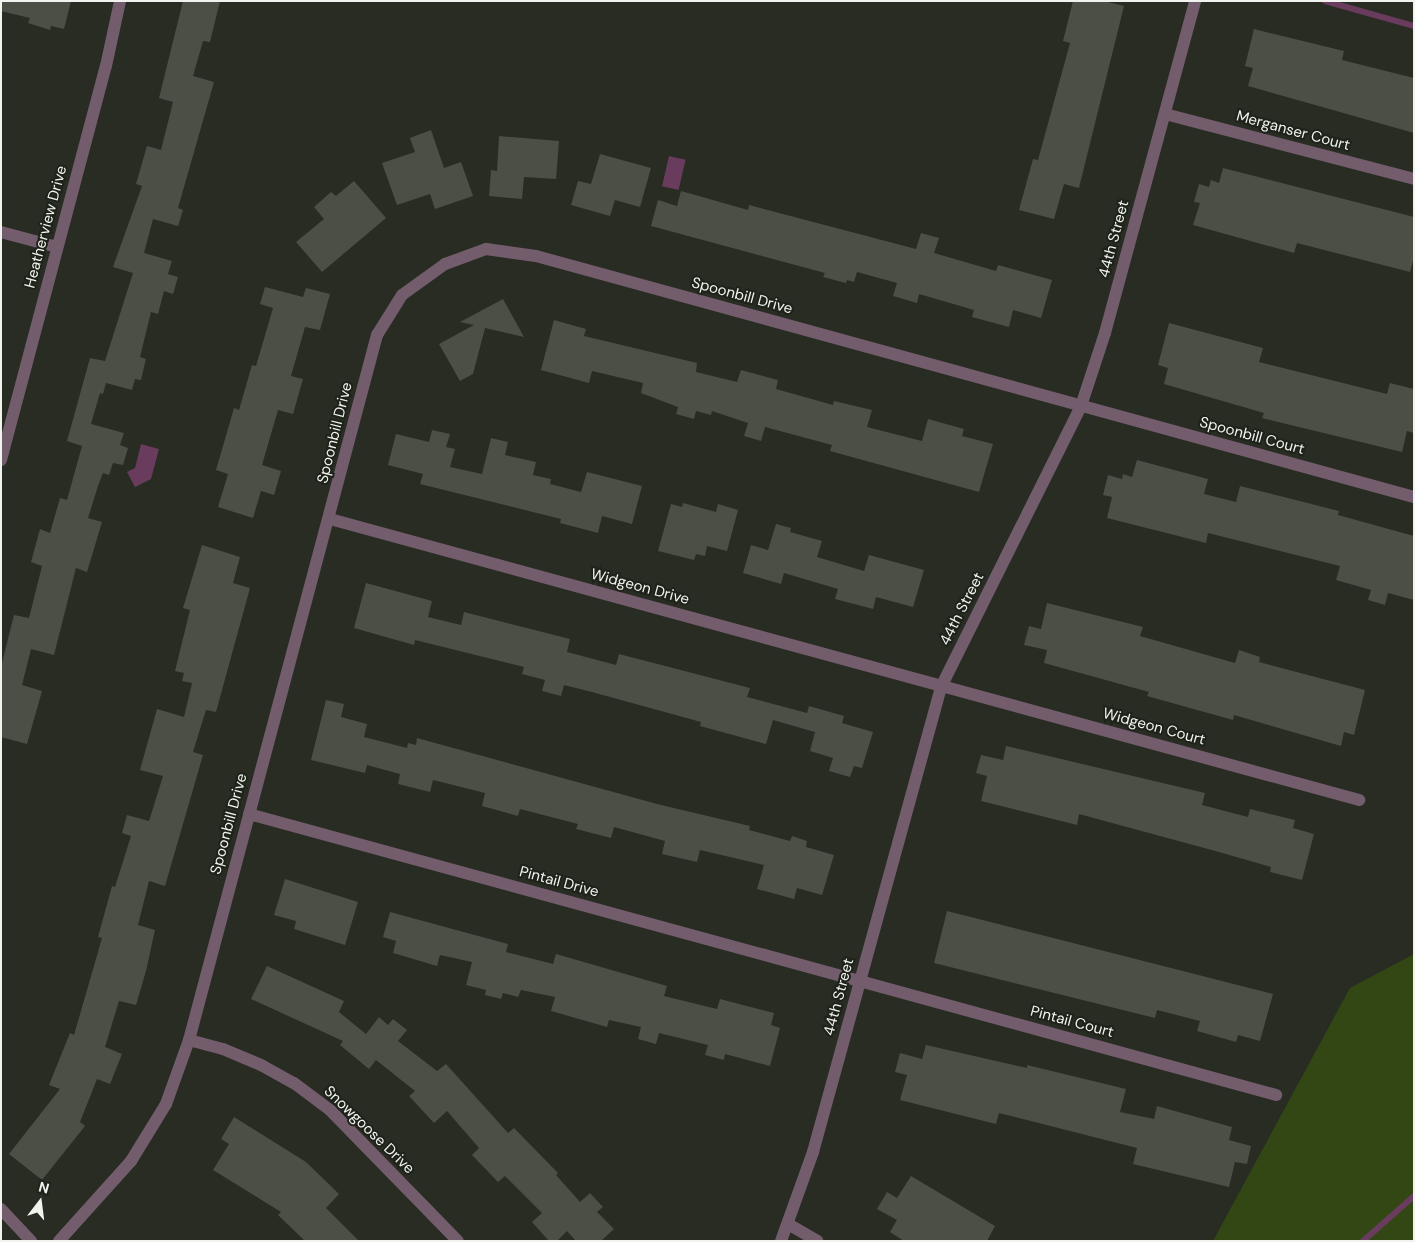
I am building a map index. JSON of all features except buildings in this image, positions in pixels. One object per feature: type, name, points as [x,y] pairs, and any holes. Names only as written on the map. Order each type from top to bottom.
[{"type":"street","name":"Heatherview Drive","points":[[1,460],[106,66],[120,1]]},
{"type":"street","name":"44th Street","points":[[781,1241],[814,1152],[941,687],[1081,406],[1105,333],[1195,1]]},
{"type":"street","name":"Merganser Court","points":[[1165,114],[1414,180]]},
{"type":"street","points":[[1,232],[57,247]]},
{"type":"street","name":"Spoonbill Drive","points":[[59,1241],[131,1161],[166,1104],[188,1040],[330,519],[377,335],[402,294],[445,264],[486,249],[536,256],[1081,406]]},
{"type":"street","name":"Spoonbill Court","points":[[1081,406],[1414,497]]},
{"type":"street","name":"Widgeon Drive","points":[[330,519],[941,687]]},
{"type":"street","name":"Widgeon Court","points":[[941,687],[1359,800]]},
{"type":"street","name":"Pintail Drive","points":[[249,814],[860,981]]},
{"type":"street","name":"Pintail Court","points":[[860,981],[1276,1095]]},
{"type":"street","name":"Snowgoose Drive","points":[[188,1040],[223,1049],[261,1065],[294,1083],[330,1110],[458,1241]]},
{"type":"street","points":[[1,1209],[31,1241]]},
{"type":"street","points":[[788,1224],[817,1241]]},
{"type":"green space","points":[[1414,954],[1414,1241],[1213,1241],[1350,988]]},
{"type":"shaded area","points":[[669,156],[686,160],[679,190],[662,186]]},
{"type":"shaded area","points":[[141,444],[159,449],[151,479],[135,487],[127,472],[135,468]]},
{"type":"waterway","points":[[1325,1],[1414,26]]},
{"type":"waterway","points":[[1363,1241],[1414,1196]]}]
